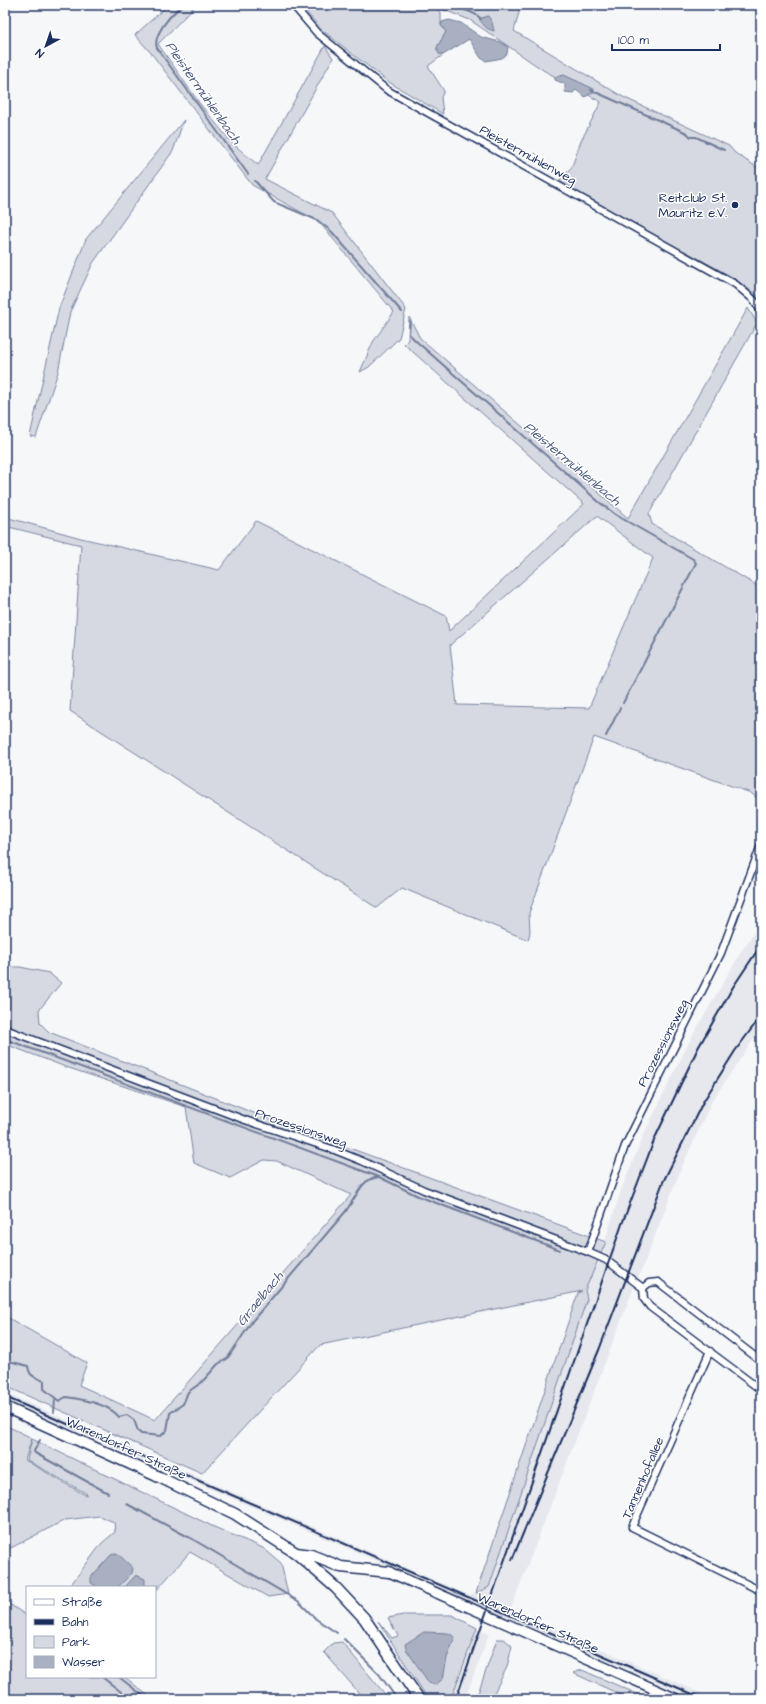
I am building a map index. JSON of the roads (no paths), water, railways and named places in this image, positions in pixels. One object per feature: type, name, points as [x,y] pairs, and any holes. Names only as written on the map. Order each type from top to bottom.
[{"type":"main road","name":"Warendorfer Straße","points":[[5,1407],[157,1476],[235,1514],[296,1553]]},
{"type":"main road","points":[[296,1553],[311,1555],[341,1567],[375,1569],[389,1572]]},
{"type":"main road","points":[[296,1553],[336,1588],[364,1618],[419,1699]]},
{"type":"main road","name":"Warendorfer Straße","points":[[389,1572],[677,1699]]},
{"type":"street","name":"Pleistermühlenweg","points":[[293,5],[317,33],[387,90],[735,284],[754,300],[761,311]]},
{"type":"street","name":"Prozessionsweg","points":[[588,1252],[625,1146],[721,953],[761,845]]},
{"type":"street","name":"Prozessionsweg","points":[[5,1029],[245,1120],[338,1151],[424,1190],[588,1252],[606,1260],[643,1288]]},
{"type":"street","points":[[761,1361],[658,1282],[649,1283],[643,1288],[644,1299],[650,1306],[761,1390]]},
{"type":"street","name":"Tannenhofallee","points":[[710,1351],[632,1526],[761,1591]]},
{"type":"water","points":[[488,16],[492,22],[494,31],[486,28],[479,19]]},
{"type":"water","points":[[449,20],[461,23],[481,37],[500,42],[508,47],[507,54],[502,58],[486,61],[481,58],[469,39],[443,55],[439,54],[437,47],[446,32],[441,25],[442,22]]},
{"type":"water","points":[[564,75],[594,89],[593,92],[585,97],[576,90],[573,93],[565,92],[565,84],[555,80],[555,77]]},
{"type":"water","points":[[117,1553],[133,1568],[132,1573],[119,1586],[96,1586],[91,1583],[91,1577],[111,1555]]},
{"type":"water","points":[[136,1575],[145,1579],[145,1586],[126,1586]]},
{"type":"water","points":[[424,1632],[448,1633],[455,1637],[447,1658],[443,1679],[435,1685],[429,1683],[406,1649],[405,1644]]},
{"type":"waterway","name":"Pleistermühlenbach","points":[[184,5],[174,12],[160,30],[156,43],[157,48],[248,174]]},
{"type":"waterway","points":[[457,5],[481,19]]},
{"type":"waterway","points":[[591,90],[687,133],[691,137],[696,137],[724,150]]},
{"type":"waterway","name":"Pleistermühlenbach","points":[[255,181],[274,202],[317,220],[331,231],[402,312]]},
{"type":"waterway","name":"Pleistermühlenbach","points":[[410,321],[409,334],[416,341],[599,502],[616,515],[693,559],[696,563],[623,703]]},
{"type":"waterway","name":"Pleistermühlenbach","points":[[606,736],[620,708]]},
{"type":"waterway","points":[[5,1039],[379,1177],[418,1196],[560,1250]]},
{"type":"waterway","name":"Graelbach","points":[[5,1360],[28,1366],[31,1375],[44,1381],[44,1389],[59,1401],[66,1397],[102,1405],[114,1412],[119,1417],[127,1415],[134,1420],[138,1431],[141,1434],[161,1436],[167,1430],[170,1413],[183,1404],[188,1392],[202,1382],[218,1364],[227,1359],[253,1320],[346,1211],[362,1186],[368,1180],[378,1177]]},
{"type":"waterway","points":[[54,1412],[55,1400]]},
{"type":"waterway","points":[[40,1440],[34,1451],[35,1453],[108,1493]]},
{"type":"waterway","points":[[127,1504],[194,1540],[298,1601],[316,1619],[337,1633]]},
{"type":"waterway","points":[[344,1639],[379,1674],[397,1699]]},
{"type":"waterway","points":[[103,1678],[125,1695],[125,1699]]},
{"type":"waterway","points":[[120,1678],[147,1699]]},
{"type":"railway","points":[[456,1699],[622,1224],[655,1138],[698,1048],[733,987],[761,945]]},
{"type":"railway","points":[[512,1560],[599,1350],[663,1182],[703,1102],[735,1051],[761,1016]]},
{"type":"railway","points":[[5,1397],[704,1699]]},
{"type":"place","name":"Reitclub St. Mauritz e.V.","points":[[735,205]]}]
